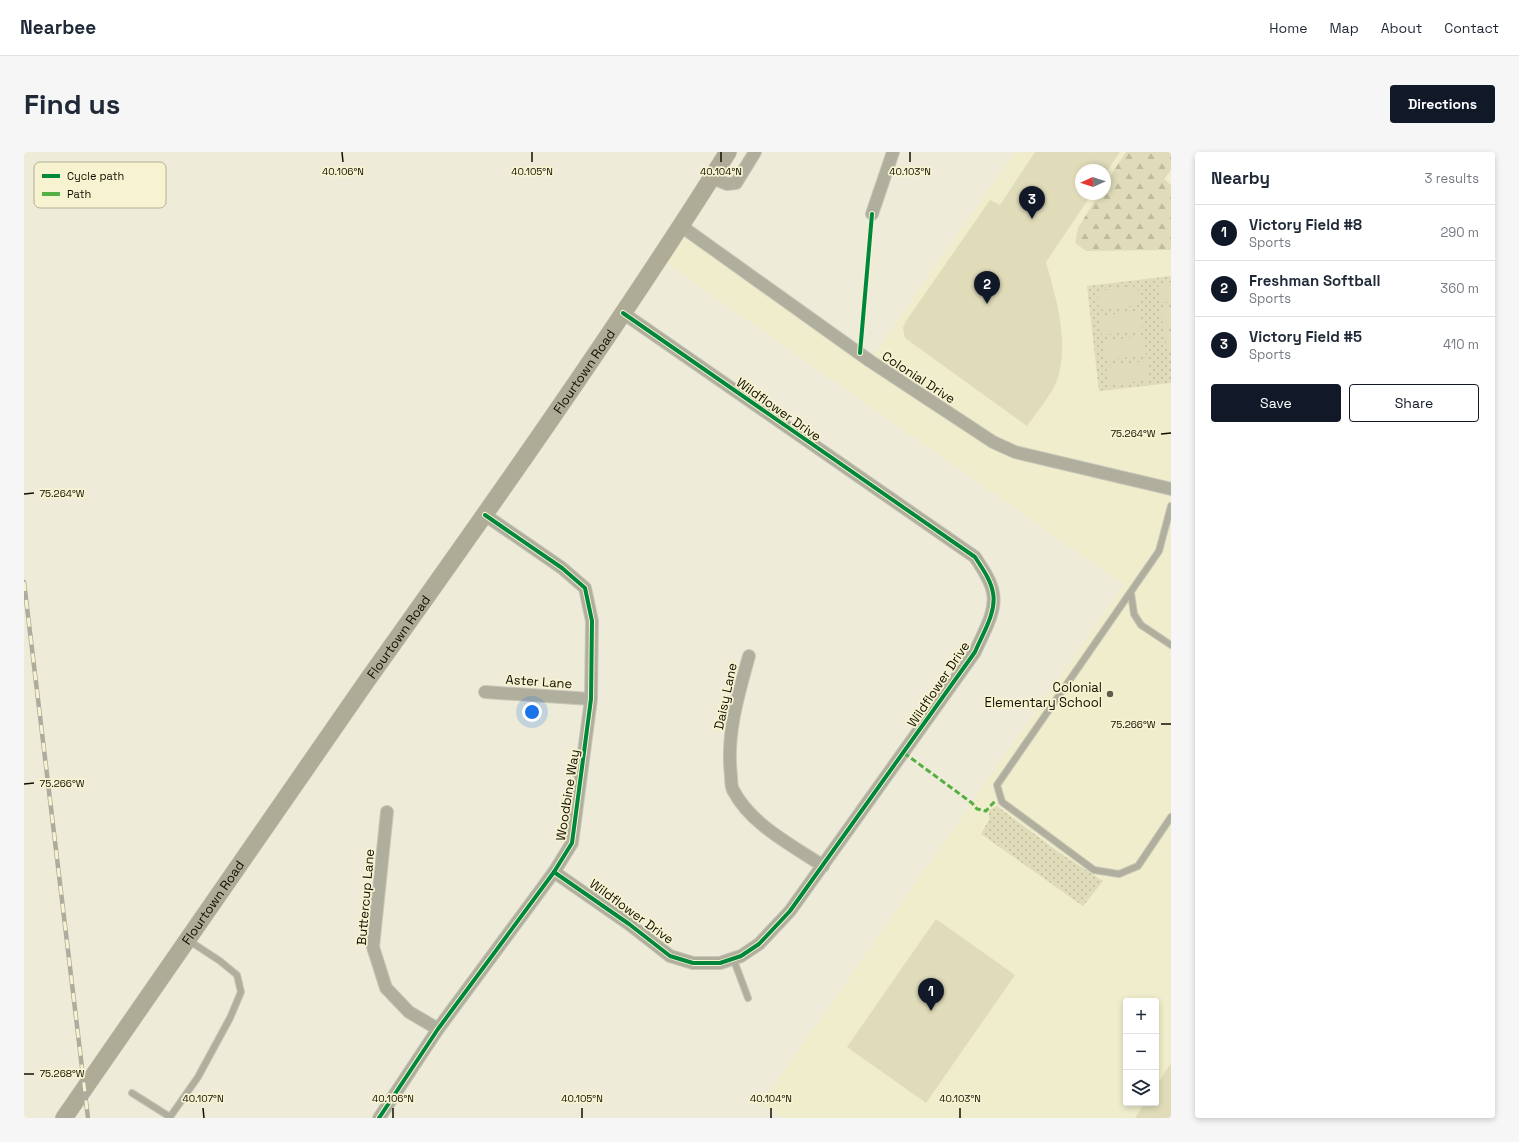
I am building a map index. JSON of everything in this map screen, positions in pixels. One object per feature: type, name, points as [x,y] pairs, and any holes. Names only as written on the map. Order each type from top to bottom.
[{"type":"main road","name":"Flourtown Road","points":[[64,1118],[485,515],[681,226],[728,152]]},
{"type":"street","points":[[712,178],[727,184],[736,183],[755,152]]},
{"type":"street","points":[[872,214],[893,152]]},
{"type":"street","name":"Colonial Drive","points":[[681,226],[870,361],[993,442],[1016,452],[1171,488]]},
{"type":"street","name":"Wildflower Drive","points":[[554,872],[629,924],[670,956],[693,963],[720,963],[741,956],[759,944],[790,911],[823,866],[975,652],[992,612],[994,593],[987,575],[975,557],[623,312]]},
{"type":"street","name":"Woodbine Way","points":[[380,1118],[438,1029],[554,872],[572,843],[591,699],[592,621],[585,588],[562,568],[485,515]]},
{"type":"street","name":"Daisy Lane","points":[[749,656],[731,727],[729,763],[732,789],[746,809],[770,831],[823,866]]},
{"type":"street","name":"Aster Lane","points":[[485,692],[591,699]]},
{"type":"street","name":"Buttercup Lane","points":[[387,812],[373,947],[386,988],[409,1012],[438,1029]]},
{"type":"lane","points":[[1171,506],[1160,551],[997,785],[1002,802],[1094,870],[1119,874],[1138,866],[1171,817]]},
{"type":"lane","points":[[1131,593],[1134,614],[1141,625],[1171,645]]},
{"type":"lane","points":[[132,1093],[170,1117],[198,1077],[230,1018],[241,992],[237,975],[220,960],[188,940]]},
{"type":"lane","points":[[733,958],[748,998]]},
{"type":"shaded area","points":[[1015,152],[1171,152],[1171,1118],[783,1118],[761,1104],[1124,585],[659,258],[681,226],[870,360]]},
{"type":"green space","points":[[1035,152],[1120,152],[1111,165],[1075,164],[1075,200],[1088,200],[1046,262],[1060,317],[1062,346],[1059,374],[1057,381],[1045,401],[1027,426],[905,338],[903,328],[906,321],[990,200],[1000,205]]},
{"type":"green space","points":[[1126,152],[1171,152],[1171,170],[1164,179],[1171,185],[1171,250],[1086,251],[1075,243],[1078,228],[1095,200],[1111,200],[1111,175]]},
{"type":"green space","points":[[1171,276],[1171,383],[1099,391],[1087,286]]},
{"type":"green space","points":[[1171,282],[1171,301],[1161,303],[1158,284]]},
{"type":"green space","points":[[1138,286],[1140,305],[1099,310],[1097,291]]},
{"type":"green space","points":[[1171,307],[1171,327],[1163,328],[1161,309]]},
{"type":"green space","points":[[1140,311],[1143,330],[1102,335],[1100,316]]},
{"type":"green space","points":[[1165,333],[1171,333],[1171,352],[1167,352]]},
{"type":"green space","points":[[1144,336],[1146,355],[1106,360],[1103,341]]},
{"type":"green space","points":[[1147,361],[1149,380],[1109,385],[1106,366]]},
{"type":"green space","points":[[997,806],[1060,853],[1103,881],[1083,906],[981,834],[989,820],[989,811]]},
{"type":"green space","points":[[936,919],[1015,975],[926,1103],[847,1047]]},
{"type":"green space","points":[[1171,1063],[1171,1118],[1135,1118],[1143,1106],[1159,1106],[1159,1081]]},
{"type":"railway","points":[[24,582],[88,1118]]},
{"type":"marked path","points":[[904,753],[972,803],[977,809],[986,811],[995,801]]},
{"type":"cycle path","points":[[860,353],[872,214]]},
{"type":"cycle path","points":[[554,872],[629,924],[670,956],[693,963],[720,963],[741,956],[759,944],[790,911],[975,652],[991,616],[994,600],[990,583],[975,557],[623,313]]},
{"type":"cycle path","points":[[379,1118],[438,1029],[554,872],[572,843],[591,699],[592,621],[585,588],[562,568],[485,515]]},
{"type":"place","name":"Victory Field #5","points":[[1032,219]]},
{"type":"place","name":"Freshman Softball","points":[[987,304]]},
{"type":"place","name":"Colonial Elementary School","points":[[1110,694]]},
{"type":"place","name":"Victory Field #8","points":[[931,1011]]}]
